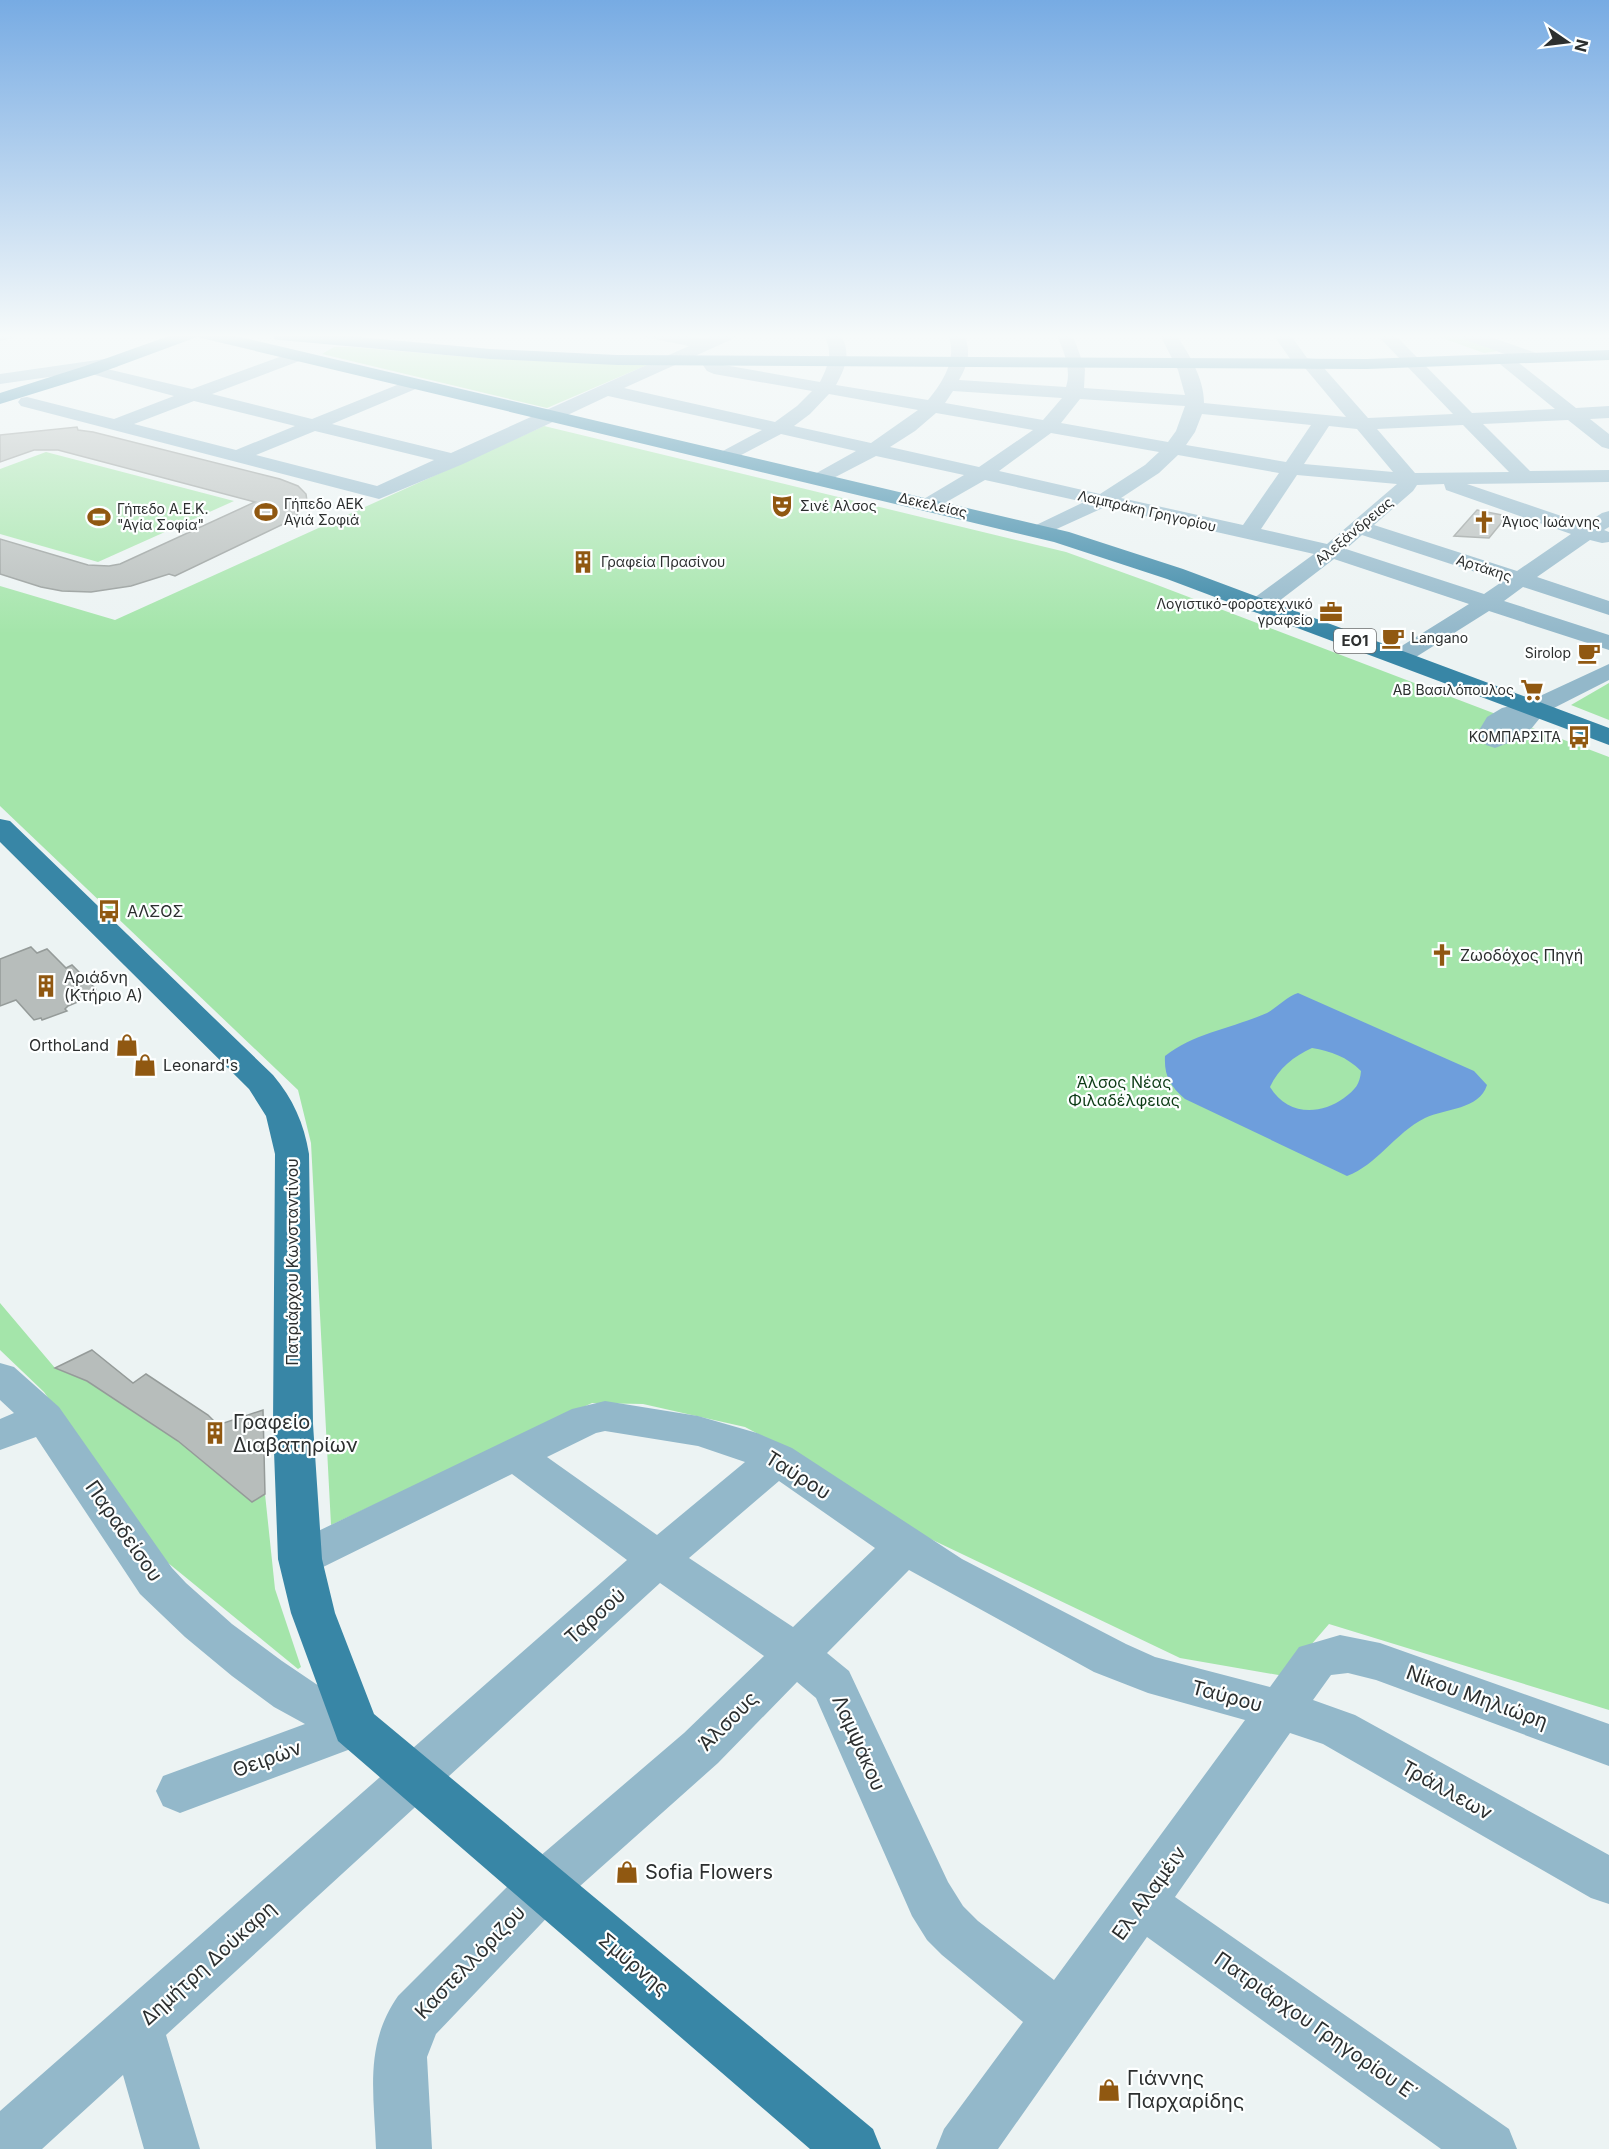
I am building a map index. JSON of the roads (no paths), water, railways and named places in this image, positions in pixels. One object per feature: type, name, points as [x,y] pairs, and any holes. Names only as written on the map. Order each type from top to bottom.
[{"type":"main road","name":"Δεκελείας","points":[[630,433],[1039,531],[1117,554],[1609,736]]},
{"type":"main road","name":"Πατριάρχου Κωνσταντίνου","points":[[0,826],[261,1082],[272,1094],[286,1120],[292,1155],[293,1424],[300,1559],[313,1612],[355,1727],[415,1778]]},
{"type":"main road","name":"Σμύρνης","points":[[415,1778],[853,2149]]},
{"type":"street","points":[[147,433],[379,493],[513,433]]},
{"type":"street","points":[[238,456],[293,433]]},
{"type":"street","points":[[347,433],[456,460]]},
{"type":"street","points":[[726,456],[769,433]]},
{"type":"street","name":"Λαμπράκη Γρηγορίου","points":[[797,433],[1331,551],[1609,644]]},
{"type":"street","points":[[820,479],[897,433]]},
{"type":"street","points":[[929,504],[982,473],[1040,433]]},
{"type":"street","points":[[1086,433],[1292,469],[1410,479],[1609,476]]},
{"type":"street","points":[[1039,531],[1101,500],[1146,472],[1174,448],[1181,433]]},
{"type":"street","points":[[1248,533],[1315,433]]},
{"type":"street","points":[[1373,433],[1410,479]]},
{"type":"street","points":[[1483,433],[1525,477]]},
{"type":"street","points":[[1597,433],[1609,443]]},
{"type":"street","points":[[1431,478],[1609,540]]},
{"type":"street","name":"Αλεξάνδρειας","points":[[1258,606],[1331,551],[1406,488],[1410,479]]},
{"type":"street","points":[[1400,657],[1486,603],[1609,517]]},
{"type":"street","name":"Αρτάκης","points":[[1358,527],[1609,608]]},
{"type":"street","points":[[1535,708],[1609,671]]},
{"type":"street","name":"Παραδείσου","points":[[0,1377],[45,1418],[156,1581],[165,1590],[213,1634],[284,1688],[355,1727]]},
{"type":"street","name":"Ταύρου","points":[[300,1559],[586,1420],[605,1416],[698,1431],[742,1444],[777,1459],[905,1546],[946,1571],[1110,1658],[1148,1674],[1281,1710]]},
{"type":"street","points":[[0,1435],[45,1418]]},
{"type":"street","name":"Λαμψάκου","points":[[515,1455],[658,1559],[795,1653],[833,1685],[930,1899],[945,1923],[960,1938],[1059,2017]]},
{"type":"street","name":"Ταρσού","points":[[415,1778],[658,1559],[777,1459]]},
{"type":"street","name":"Άλσους","points":[[543,1886],[701,1748],[905,1546]]},
{"type":"street","name":"Ελ Αλαμέιν","points":[[964,2149],[1315,1661],[1331,1654],[1344,1653]]},
{"type":"street","name":"Νίκου Μηλιώρη","points":[[1344,1653],[1380,1662],[1609,1745]]},
{"type":"street","name":"Τράλλεων","points":[[1281,1710],[1338,1729],[1609,1881]]},
{"type":"street","name":"Θειρών","points":[[180,1791],[355,1727]]},
{"type":"street","name":"Δημήτρη Δούκαρη","points":[[0,2149],[415,1778]]},
{"type":"street","name":"Καστελλόριζου","points":[[404,2149],[400,2057],[408,2028],[417,2015],[543,1886]]},
{"type":"street","name":"Πατριάρχου Γρηγορίου Ε΄","points":[[1142,1903],[1489,2149]]},
{"type":"street","points":[[137,2026],[172,2149]]},
{"type":"water","points":[[1298,993],[1474,1071],[1487,1085],[1483,1093],[1469,1104],[1433,1115],[1414,1124],[1368,1164],[1347,1176],[1185,1099],[1175,1090],[1167,1075],[1165,1056],[1201,1036],[1267,1013]],"holes":[[[1312,1048],[1332,1053],[1356,1066],[1361,1071],[1359,1080],[1351,1092],[1334,1104],[1314,1110],[1294,1108],[1285,1103],[1270,1087],[1287,1064]]]},
{"type":"place","name":"Σινέ Αλσος","points":[[782,506]]},
{"type":"place","name":"Γήπεδο ΑΕΚ Αγιά Σοφιά","points":[[266,512]]},
{"type":"place","name":"Γήπεδο Α.Ε.Κ. \"Αγία Σοφία\"","points":[[99,517]]},
{"type":"place","name":"Άγιος Ιωάννης","points":[[1484,522]]},
{"type":"place","name":"Γραφεία Πρασίνου","points":[[583,562]]},
{"type":"place","name":"Λογιστικό-φοροτεχνικό γραφείο","points":[[1331,612]]},
{"type":"place","name":"Langano","points":[[1393,638]]},
{"type":"place","name":"Sirolop","points":[[1589,653]]},
{"type":"place","name":"ΑΒ Βασιλόπουλος","points":[[1532,690]]},
{"type":"place","name":"ΚΟΜΠΑΡΣΙΤΑ","points":[[1579,737]]},
{"type":"place","name":"ΑΛΣΟΣ","points":[[109,911]]},
{"type":"place","name":"Ζωοδόχος Πηγή","points":[[1442,955]]},
{"type":"place","name":"Αριάδνη (Κτήριο Α)","points":[[46,986]]},
{"type":"place","name":"OrthoLand","points":[[127,1045]]},
{"type":"place","name":"Leonard's","points":[[145,1065]]},
{"type":"place","name":"Γραφείο Διαβατηρίων","points":[[215,1433]]},
{"type":"place","name":"Sofia Flowers","points":[[627,1872]]},
{"type":"place","name":"Γιάννης Παρχαρίδης","points":[[1109,2090]]},
{"type":"park label","name":"Άλσος Νέας Φιλαδέλφειας","points":[[1124,1091]]}]
